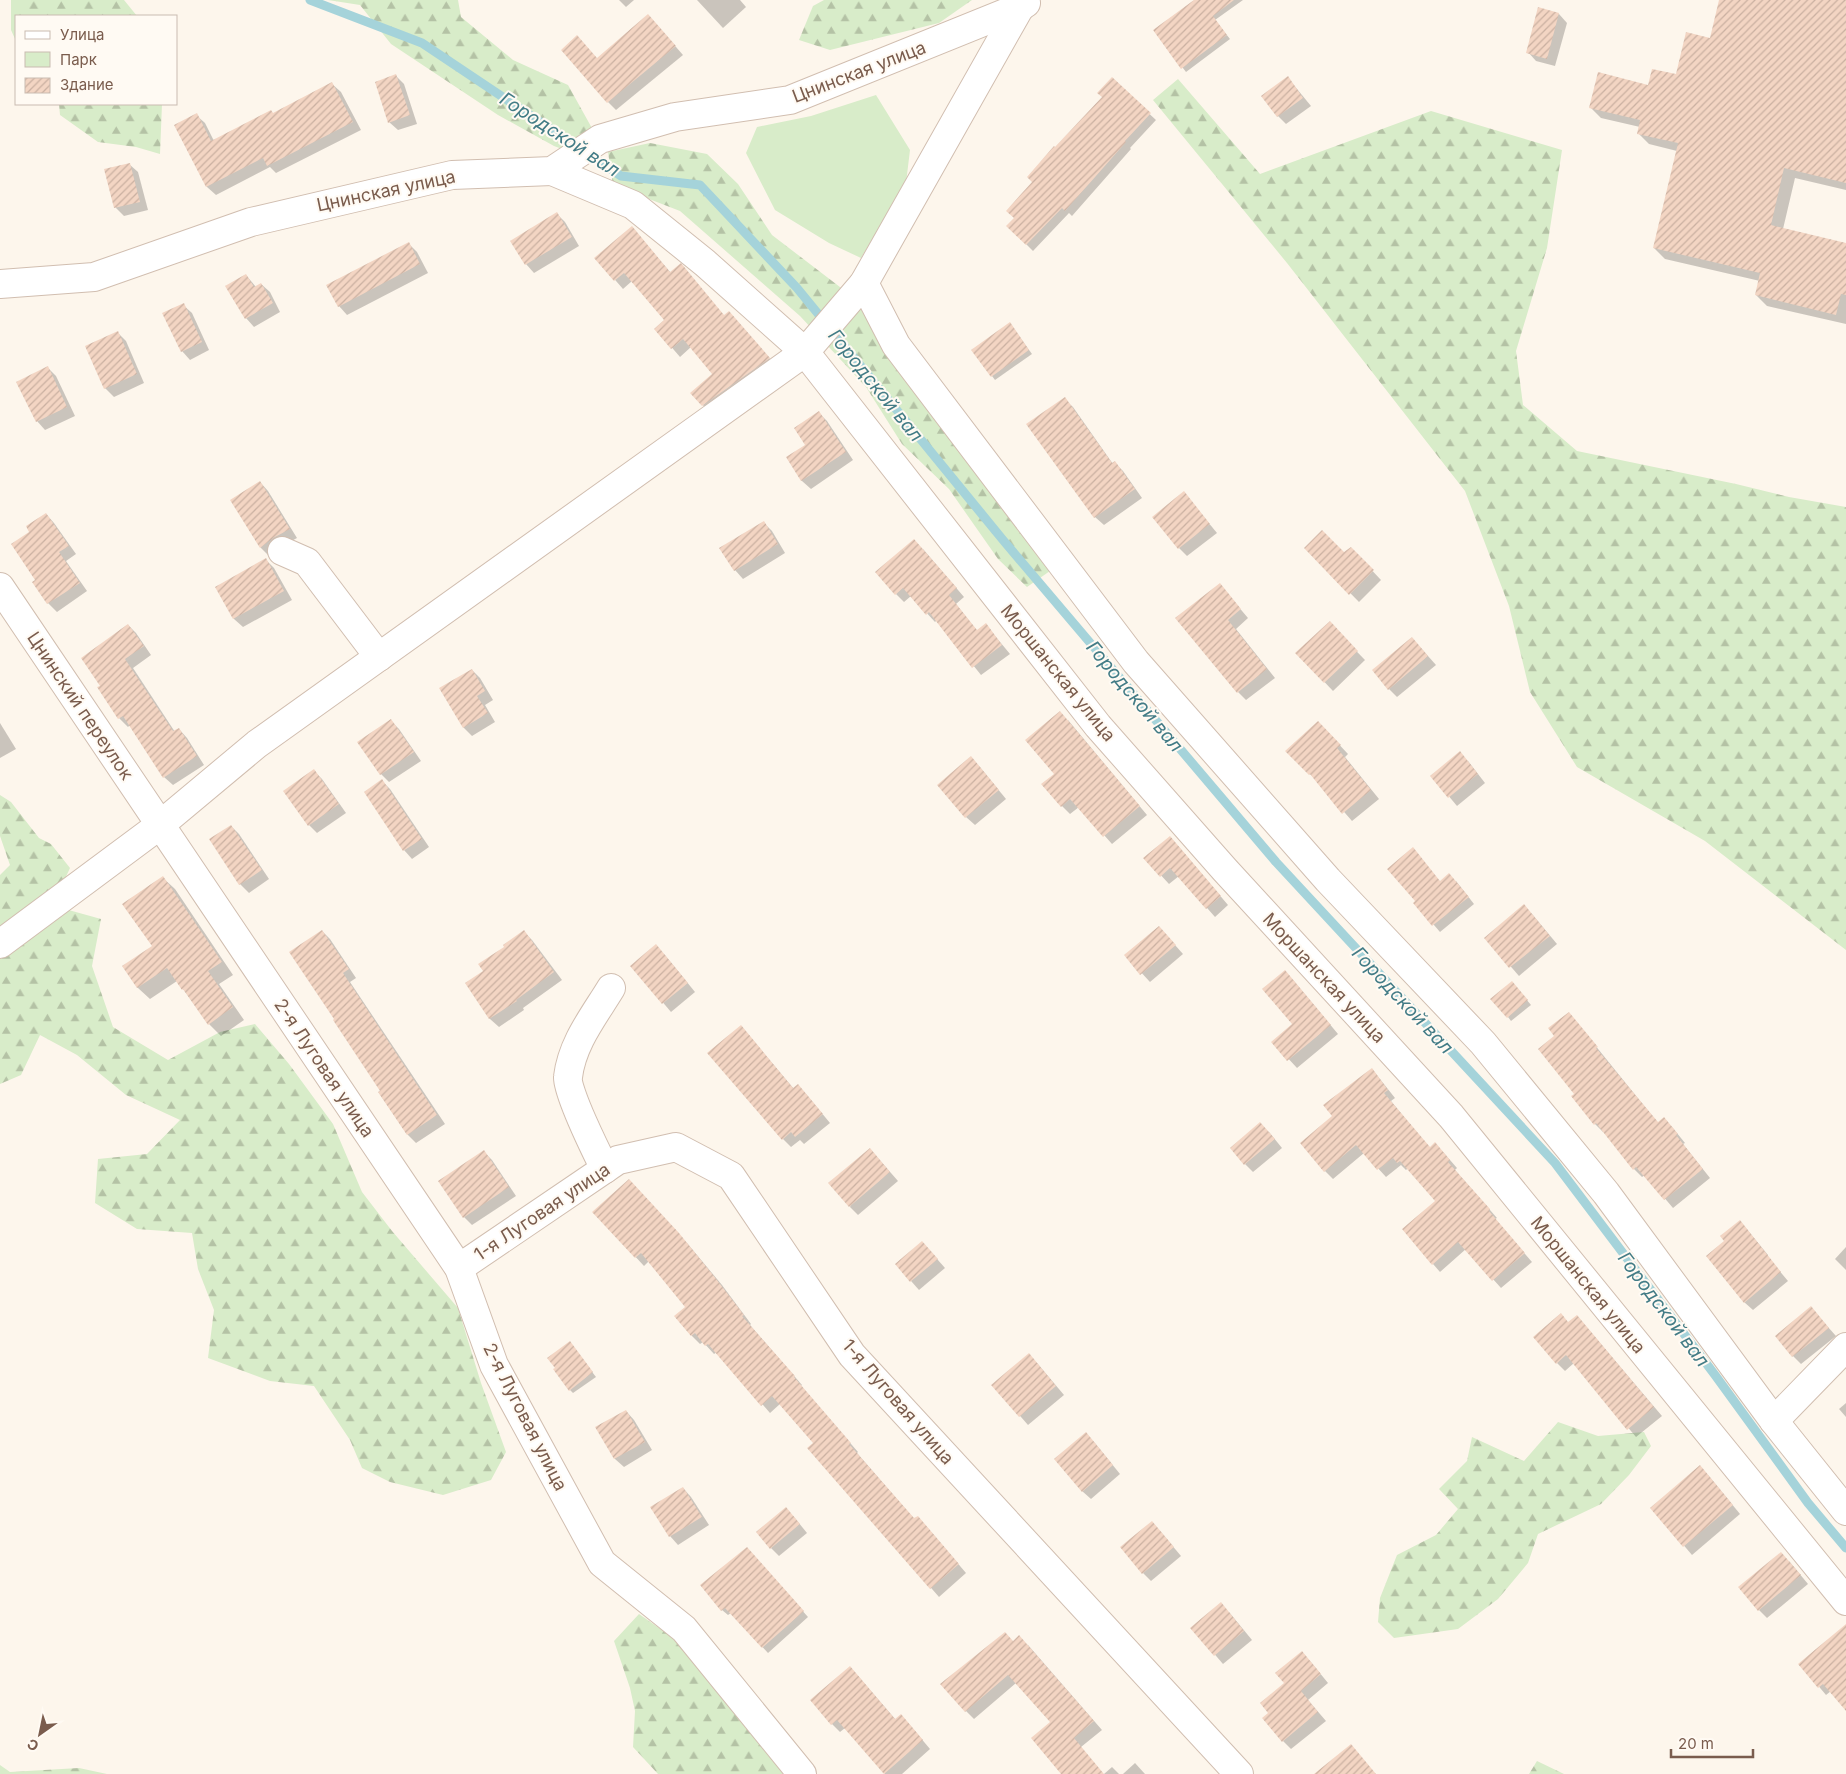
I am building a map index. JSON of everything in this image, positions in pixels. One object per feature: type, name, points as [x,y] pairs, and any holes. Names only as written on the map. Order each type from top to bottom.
[{"type":"street","name":"Цнинская улица","points":[[0,284],[94,276],[251,222],[452,175],[552,171],[600,140],[675,117],[790,100],[1025,4]]},
{"type":"street","name":"Цнинская улица","points":[[0,944],[160,825],[257,744],[812,344],[864,283],[1025,4]]},
{"type":"street","name":"Моршанская улица","points":[[552,171],[633,205],[704,263],[812,344],[1098,726],[1225,870],[1451,1116],[1846,1601]]},
{"type":"street","points":[[864,283],[896,345],[1136,662],[1328,880],[1482,1043],[1606,1193],[1774,1421],[1846,1511]]},
{"type":"street","points":[[282,552],[307,562],[379,657]]},
{"type":"street","name":"Цнинский переулок","points":[[0,587],[160,825]]},
{"type":"street","name":"2-я Луговая улица","points":[[160,825],[460,1268],[494,1365],[602,1563],[684,1629],[802,1774]]},
{"type":"street","points":[[605,1169],[579,1113],[568,1079],[578,1040],[611,988]]},
{"type":"street","name":"1-я Луговая улица","points":[[460,1268],[618,1160],[676,1148],[731,1176],[852,1355],[1239,1774]]},
{"type":"street","points":[[1774,1421],[1846,1347]]},
{"type":"green space","points":[[11,0],[124,0],[136,15],[15,15],[15,39],[11,30]]},
{"type":"green space","points":[[328,0],[458,0],[461,17],[513,60],[568,85],[593,130],[570,152],[554,146],[498,115],[391,44],[360,5]]},
{"type":"green space","points":[[824,0],[972,0],[939,23],[830,50],[799,40],[813,6]]},
{"type":"green space","points":[[1178,79],[1260,174],[1431,111],[1562,150],[1547,248],[1516,351],[1523,405],[1577,451],[1789,497],[1846,507],[1846,950],[1705,841],[1577,767],[1530,692],[1509,606],[1465,491],[1287,263],[1153,100]]},
{"type":"green space","points":[[876,95],[910,150],[906,183],[861,258],[829,243],[775,210],[746,153],[757,127],[811,116]]},
{"type":"green space","points":[[59,105],[162,105],[160,154],[136,147],[98,142],[60,115]]},
{"type":"green space","points":[[650,143],[707,154],[738,184],[772,235],[853,297],[884,330],[1050,571],[1027,587],[998,559],[949,489],[902,444],[866,387],[800,316],[680,211],[613,185],[608,152]]},
{"type":"green space","points":[[0,795],[11,802],[39,838],[51,844],[70,868],[57,896],[0,932],[0,875],[10,865],[0,836]]},
{"type":"green space","points":[[65,909],[101,919],[92,966],[113,1027],[168,1060],[220,1032],[255,1024],[289,1064],[333,1124],[362,1192],[392,1231],[458,1308],[481,1383],[506,1452],[491,1480],[443,1495],[390,1482],[362,1468],[350,1440],[314,1386],[270,1381],[208,1358],[214,1310],[198,1269],[192,1233],[137,1229],[95,1203],[98,1159],[147,1154],[180,1120],[126,1095],[77,1055],[40,1035],[21,1075],[0,1084],[0,955]]},
{"type":"green space","points":[[1558,1422],[1598,1436],[1644,1432],[1651,1446],[1629,1475],[1601,1504],[1538,1534],[1528,1563],[1498,1599],[1458,1629],[1394,1638],[1378,1622],[1380,1598],[1397,1555],[1436,1535],[1458,1509],[1439,1489],[1467,1461],[1472,1437],[1524,1461]]},
{"type":"green space","points":[[639,1614],[679,1642],[794,1774],[658,1774],[633,1747],[635,1711],[630,1688],[614,1641]]},
{"type":"green space","points":[[1537,1761],[1564,1774],[1529,1774]]},
{"type":"green space","points":[[0,1765],[10,1772],[79,1768],[107,1774],[0,1774]]},
{"type":"building","points":[[1194,0],[1234,0],[1213,16],[1227,35],[1181,69],[1153,30]]},
{"type":"building","points":[[1719,0],[1846,0],[1846,183],[1784,168],[1771,225],[1846,243],[1846,295],[1841,294],[1836,315],[1755,295],[1760,273],[1653,248],[1678,143],[1637,134],[1640,120],[1589,108],[1598,72],[1648,85],[1652,69],[1676,74],[1686,32],[1710,38]]},
{"type":"building","points":[[1538,7],[1559,13],[1547,59],[1526,53]]},
{"type":"building","points":[[648,14],[676,46],[607,103],[561,50],[577,35],[597,58]]},
{"type":"building","points":[[396,74],[410,115],[388,123],[375,82]]},
{"type":"building","points":[[1288,76],[1303,98],[1277,117],[1261,96]]},
{"type":"building","points":[[1112,77],[1151,113],[1065,211],[1062,208],[1026,245],[1006,226],[1014,218],[1006,211],[1032,182],[1027,177],[1054,146],[1102,97],[1097,93]]},
{"type":"building","points":[[332,82],[353,122],[267,166],[263,158],[206,187],[174,125],[197,113],[211,141],[271,110],[273,113]]},
{"type":"building","points":[[130,163],[140,202],[114,208],[104,169]]},
{"type":"building","points":[[557,212],[572,237],[525,265],[510,241]]},
{"type":"building","points":[[632,226],[670,272],[681,263],[724,315],[729,311],[770,358],[702,406],[690,393],[712,374],[683,339],[671,349],[654,329],[664,320],[624,273],[614,281],[594,258]]},
{"type":"building","points":[[409,242],[420,264],[338,307],[326,285]]},
{"type":"building","points":[[246,274],[254,287],[261,283],[273,303],[245,319],[225,286]]},
{"type":"building","points":[[184,303],[202,342],[181,352],[162,313]]},
{"type":"building","points":[[1010,322],[1029,350],[991,377],[971,350]]},
{"type":"building","points":[[118,331],[137,374],[104,389],[85,346]]},
{"type":"building","points":[[48,366],[67,407],[36,422],[16,382]]},
{"type":"building","points":[[1065,397],[1112,463],[1115,461],[1135,489],[1094,518],[1026,424]]},
{"type":"building","points":[[819,411],[846,452],[801,481],[786,457],[805,445],[794,428]]},
{"type":"building","points":[[260,481],[290,529],[260,548],[230,500]]},
{"type":"building","points":[[1184,491],[1210,524],[1178,549],[1152,517]]},
{"type":"building","points":[[46,513],[69,546],[59,552],[80,583],[47,604],[32,582],[35,580],[11,544],[29,532],[26,526]]},
{"type":"building","points":[[764,521],[778,544],[734,571],[719,548]]},
{"type":"building","points":[[1322,530],[1344,552],[1351,547],[1374,570],[1349,595],[1304,548]]},
{"type":"building","points":[[914,539],[957,588],[949,595],[977,630],[986,623],[1002,645],[972,668],[929,612],[926,615],[903,588],[895,595],[875,572]]},
{"type":"building","points":[[266,558],[284,591],[233,619],[215,587]]},
{"type":"building","points":[[1220,583],[1241,609],[1228,620],[1267,669],[1237,693],[1175,618]]},
{"type":"building","points":[[1330,621],[1358,651],[1324,683],[1295,653]]},
{"type":"building","points":[[128,624],[144,646],[125,659],[173,731],[179,728],[197,756],[163,778],[123,716],[118,719],[97,687],[100,686],[81,658]]},
{"type":"building","points":[[1412,637],[1428,656],[1388,690],[1372,670]]},
{"type":"building","points":[[472,669],[485,691],[477,696],[488,713],[463,728],[439,688]]},
{"type":"building","points":[[1060,711],[1140,806],[1103,837],[1070,799],[1061,807],[1041,784],[1054,774],[1025,740]]},
{"type":"building","points":[[391,719],[414,752],[380,775],[357,742]]},
{"type":"building","points":[[1318,721],[1341,745],[1337,748],[1371,790],[1342,814],[1310,774],[1285,751]]},
{"type":"building","points":[[1460,751],[1478,774],[1448,798],[1430,776]]},
{"type":"building","points":[[971,756],[999,790],[965,818],[937,785]]},
{"type":"building","points":[[314,769],[339,804],[308,826],[283,791]]},
{"type":"building","points":[[382,779],[422,839],[403,851],[364,792]]},
{"type":"building","points":[[231,825],[262,870],[239,885],[209,839]]},
{"type":"building","points":[[1170,836],[1221,896],[1206,909],[1170,868],[1160,877],[1143,858]]},
{"type":"building","points":[[1413,847],[1440,881],[1449,873],[1469,897],[1432,926],[1413,903],[1415,901],[1387,869]]},
{"type":"building","points":[[163,876],[222,962],[208,971],[233,1007],[208,1025],[167,968],[137,988],[122,966],[152,946],[122,904]]},
{"type":"building","points":[[1524,904],[1550,936],[1509,968],[1484,938]]},
{"type":"building","points":[[1159,926],[1176,945],[1140,975],[1124,955]]},
{"type":"building","points":[[322,930],[349,969],[343,973],[437,1115],[407,1135],[378,1092],[380,1091],[334,1019],[289,952]]},
{"type":"building","points":[[524,930],[554,972],[517,1001],[489,1019],[465,983],[483,971],[478,964],[504,947],[503,945]]},
{"type":"building","points":[[656,944],[688,983],[662,1004],[630,966]]},
{"type":"building","points":[[1285,970],[1331,1025],[1287,1061],[1271,1042],[1292,1024],[1262,989]]},
{"type":"building","points":[[1512,981],[1528,1000],[1507,1018],[1490,999]]},
{"type":"building","points":[[1569,1012],[1598,1047],[1596,1048],[1658,1122],[1664,1117],[1703,1169],[1664,1200],[1636,1167],[1633,1170],[1596,1123],[1594,1125],[1571,1096],[1574,1094],[1538,1049],[1554,1036],[1548,1028]]},
{"type":"building","points":[[741,1025],[793,1088],[798,1084],[823,1114],[795,1137],[791,1132],[782,1140],[707,1053]]},
{"type":"building","points":[[1372,1068],[1388,1090],[1384,1093],[1430,1147],[1435,1142],[1450,1160],[1448,1162],[1490,1209],[1489,1211],[1525,1253],[1492,1281],[1458,1242],[1432,1265],[1402,1229],[1435,1201],[1400,1161],[1397,1163],[1393,1158],[1377,1170],[1356,1145],[1324,1172],[1300,1143],[1332,1116],[1323,1105]]},
{"type":"building","points":[[1260,1122],[1275,1139],[1244,1165],[1230,1148]]},
{"type":"building","points":[[870,1148],[890,1172],[849,1207],[828,1183]]},
{"type":"building","points":[[484,1150],[509,1187],[463,1218],[438,1181]]},
{"type":"building","points":[[629,1179],[679,1233],[744,1315],[742,1316],[851,1443],[849,1444],[914,1518],[918,1516],[959,1564],[930,1589],[807,1448],[813,1443],[772,1396],[761,1406],[708,1344],[705,1346],[695,1333],[691,1336],[674,1316],[685,1307],[641,1253],[635,1258],[592,1212]]},
{"type":"building","points":[[1740,1220],[1781,1272],[1744,1303],[1706,1256],[1724,1241],[1720,1236]]},
{"type":"building","points":[[922,1241],[938,1259],[910,1282],[895,1264]]},
{"type":"building","points":[[1811,1306],[1829,1328],[1792,1357],[1775,1336]]},
{"type":"building","points":[[1561,1313],[1568,1322],[1577,1315],[1654,1407],[1627,1430],[1566,1355],[1556,1364],[1533,1337]]},
{"type":"building","points":[[570,1341],[593,1372],[569,1391],[547,1358]]},
{"type":"building","points":[[1029,1353],[1056,1386],[1019,1417],[991,1385]]},
{"type":"building","points":[[626,1410],[645,1442],[614,1459],[595,1427]]},
{"type":"building","points":[[1086,1432],[1113,1465],[1082,1492],[1054,1459]]},
{"type":"building","points":[[1700,1465],[1733,1505],[1683,1547],[1650,1508]]},
{"type":"building","points":[[683,1487],[702,1517],[669,1537],[650,1507]]},
{"type":"building","points":[[786,1507],[800,1524],[770,1549],[756,1532]]},
{"type":"building","points":[[1152,1521],[1174,1547],[1142,1574],[1120,1547]]},
{"type":"building","points":[[747,1547],[804,1611],[762,1648],[725,1608],[721,1611],[700,1585]]},
{"type":"building","points":[[1781,1552],[1801,1575],[1758,1611],[1738,1587]]},
{"type":"building","points":[[1221,1602],[1244,1631],[1214,1656],[1190,1628]]},
{"type":"building","points":[[1846,1624],[1846,1711],[1823,1684],[1818,1688],[1798,1664]]},
{"type":"building","points":[[1005,1632],[1013,1641],[1019,1635],[1094,1721],[1074,1738],[1104,1774],[1061,1774],[1031,1738],[1050,1722],[1008,1675],[965,1712],[940,1684]]},
{"type":"building","points":[[1302,1651],[1321,1674],[1301,1691],[1318,1712],[1282,1742],[1262,1718],[1268,1713],[1260,1703],[1284,1683],[1275,1673]]},
{"type":"building","points":[[850,1666],[895,1719],[901,1714],[923,1740],[884,1774],[837,1720],[831,1725],[810,1700]]},
{"type":"building","points":[[1351,1744],[1376,1774],[1314,1774]]},
{"type":"waterway","name":"Городской вал","points":[[310,0],[422,43],[621,176],[700,185],[797,288],[1003,540],[1276,862],[1555,1163],[1715,1375],[1808,1503],[1846,1548]]}]
